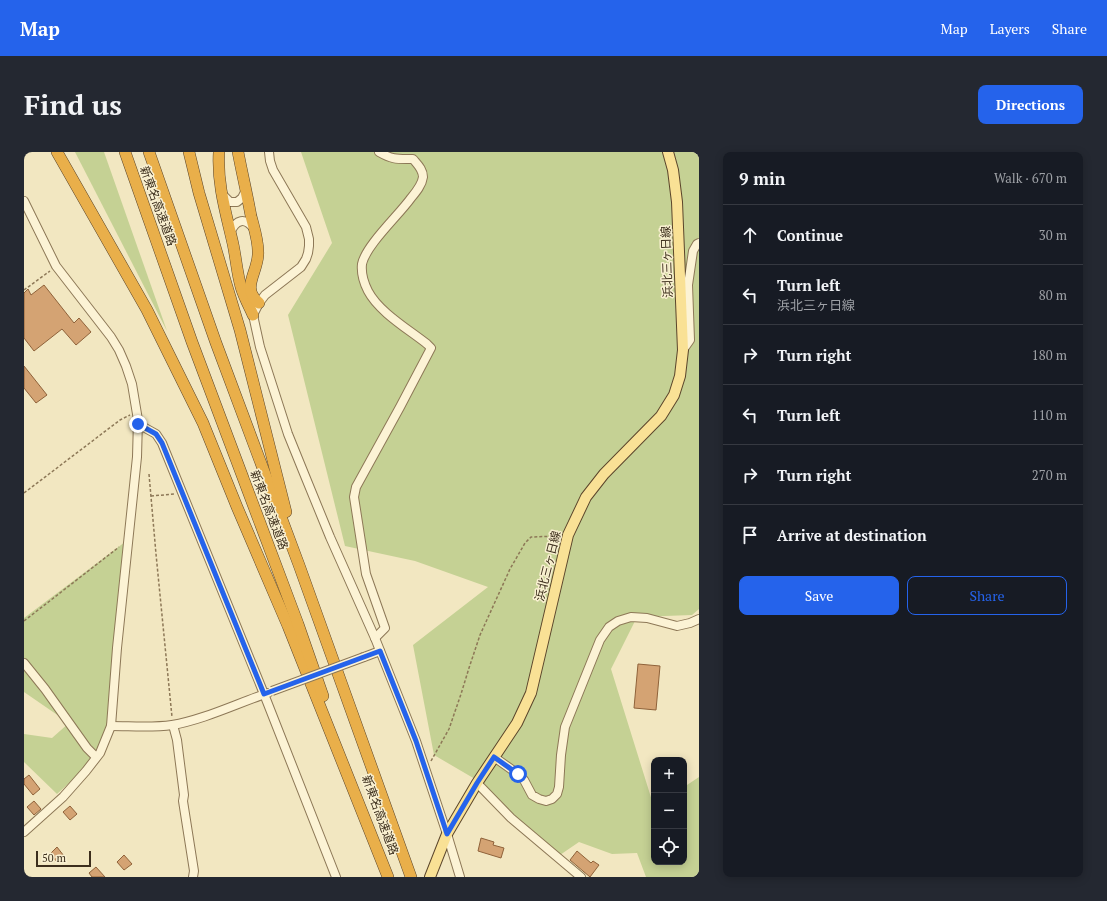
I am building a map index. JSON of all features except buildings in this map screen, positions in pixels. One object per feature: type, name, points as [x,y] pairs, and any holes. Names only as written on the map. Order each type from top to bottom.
[{"type":"highway","points":[[57,152],[147,310],[203,423],[288,626],[388,877]]},
{"type":"highway","name":"新東名高速道路","points":[[126,152],[192,342],[298,624],[388,877]]},
{"type":"highway","name":"新東名高速道路","points":[[149,152],[216,343],[300,565],[411,877]]},
{"type":"highway","points":[[184,152],[199,193]]},
{"type":"highway","points":[[189,152],[199,193],[240,330],[300,565]]},
{"type":"highway","points":[[219,152],[221,192],[241,286],[253,315]]},
{"type":"highway","points":[[238,152],[255,231],[258,254],[250,289],[251,294],[259,304]]},
{"type":"main road","name":"浜北三ヶ日線","points":[[430,877],[447,834],[477,783],[517,723],[531,693],[568,535],[586,497],[604,474],[661,416],[674,395],[680,376],[684,350],[677,202],[668,152]]},
{"type":"street","points":[[269,152],[273,170],[306,227],[309,246],[306,259],[301,267],[265,295],[253,315],[260,347],[288,434],[330,537],[375,638],[416,741],[460,877]]},
{"type":"street","points":[[375,638],[385,628],[366,574],[354,496],[356,487],[431,348],[385,312],[376,303],[368,291],[363,278],[362,263],[370,246],[405,207],[419,188],[423,177],[421,169],[413,159],[394,159],[379,152]]},
{"type":"street","points":[[221,192],[230,202],[237,202],[242,198],[246,190]]},
{"type":"street","points":[[24,201],[56,266],[119,350],[132,384],[138,424],[137,457],[117,648],[111,726],[100,753],[63,797],[24,832]]},
{"type":"street","points":[[230,233],[234,225],[242,221],[246,221],[255,231]]},
{"type":"street","points":[[684,350],[690,340],[688,285],[693,251],[699,242]]},
{"type":"street","points":[[138,424],[156,434],[162,443],[268,693],[336,877]]},
{"type":"street","points":[[494,757],[524,780],[532,795],[546,801],[552,799],[557,794],[559,787],[561,755],[565,728],[600,640],[609,627],[618,621],[631,617],[647,618],[678,626],[699,619]]},
{"type":"street","points":[[111,726],[136,727],[173,725],[268,693],[380,651]]},
{"type":"street","points":[[24,663],[46,689],[87,748],[96,757]]},
{"type":"street","points":[[173,725],[177,740],[184,795],[183,801],[194,877]]},
{"type":"street","points":[[477,783],[511,818],[581,877]]},
{"type":"path","points":[[24,290],[56,266]]},
{"type":"path","points":[[24,493],[120,420],[137,412]]},
{"type":"path","points":[[149,474],[173,725]]},
{"type":"path","points":[[151,496],[182,493]]},
{"type":"path","points":[[425,771],[449,729],[480,635],[510,569],[525,543],[532,537],[568,535]]},
{"type":"path","points":[[24,620],[129,540]]},
{"type":"green space","points":[[75,152],[104,152],[167,331]]},
{"type":"green space","points":[[301,152],[699,152],[699,609],[692,615],[637,617],[611,669],[651,797],[651,865],[687,865],[687,785],[699,777],[699,877],[646,877],[637,853],[612,854],[579,842],[557,857],[475,779],[434,755],[413,645],[488,587],[415,561],[345,546],[288,315],[332,243]]},
{"type":"green space","points":[[125,542],[111,723],[93,761],[57,794],[24,762],[24,734],[52,738],[69,723],[24,692],[24,618]]},
{"type":"route","points":[[138,424],[156,434],[162,443],[264,694],[380,651],[416,741],[447,834],[494,757],[518,774]]}]
